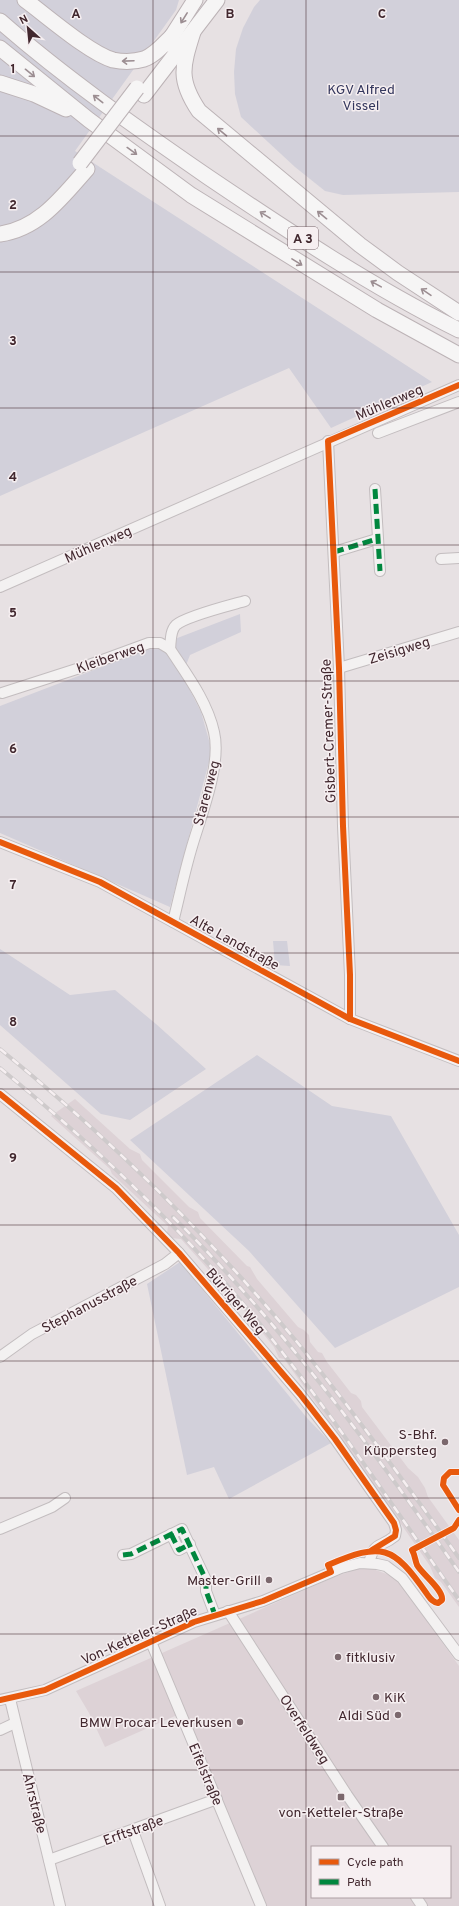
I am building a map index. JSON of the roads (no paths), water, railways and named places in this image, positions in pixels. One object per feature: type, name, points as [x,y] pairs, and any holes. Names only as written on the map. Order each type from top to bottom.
[{"type":"highway","points":[[24,0],[94,50],[113,60],[133,61],[144,58],[152,54],[172,36]]},
{"type":"highway","points":[[141,91],[172,36],[195,0]]},
{"type":"highway","points":[[0,234],[11,232],[32,223],[51,207],[141,91],[193,32],[217,0]]},
{"type":"highway","name":"A 3","points":[[0,21],[102,103],[257,210],[371,281],[459,330]]},
{"type":"highway","points":[[193,32],[185,56],[183,72],[185,86],[199,112],[360,245],[411,282],[459,313]]},
{"type":"highway","name":"A 3","points":[[0,48],[89,120],[240,227],[377,310],[459,356]]},
{"type":"highway","points":[[0,83],[34,94],[89,120]]},
{"type":"highway","points":[[0,224],[28,215],[84,166]]},
{"type":"street","name":"Mühlenweg","points":[[0,587],[328,441],[459,385]]},
{"type":"street","name":"Mühlenweg","points":[[378,433],[458,402]]},
{"type":"street","name":"Gisbert-Cremer-Straße","points":[[328,441],[339,668],[343,826],[350,976],[350,1020]]},
{"type":"street","points":[[375,489],[380,571]]},
{"type":"street","points":[[334,552],[378,539]]},
{"type":"street","points":[[441,559],[459,558]]},
{"type":"street","points":[[170,649],[171,632],[177,624],[202,613],[245,601]]},
{"type":"street","name":"Zeisigweg","points":[[339,668],[459,632]]},
{"type":"street","name":"Kleiberweg","points":[[2,692],[89,665],[149,643],[160,643],[170,649]]},
{"type":"street","name":"Starenweg","points":[[170,649],[200,696],[215,732],[216,753],[214,771],[190,853],[173,922]]},
{"type":"street","name":"Alte Landstraße","points":[[0,842],[100,882],[350,1020],[459,1061]]},
{"type":"street","name":"Bürriger Weg","points":[[0,1094],[116,1188],[179,1253],[300,1394],[335,1439],[394,1522],[396,1530],[395,1536],[372,1550],[369,1563]]},
{"type":"street","name":"Stephanusstraße","points":[[0,1357],[32,1334],[165,1264],[179,1253]]},
{"type":"street","points":[[0,1529],[52,1507],[65,1498]]},
{"type":"street","points":[[123,1554],[131,1554],[182,1528],[206,1580],[206,1591],[215,1615]]},
{"type":"street","name":"Von-Ketteler-Straße","points":[[5,1700],[45,1690],[194,1622],[228,1610],[263,1601],[341,1568],[355,1564],[369,1563],[386,1566],[402,1578],[459,1655]]},
{"type":"street","name":"Overfeldweg","points":[[228,1610],[342,1788],[382,1846]]},
{"type":"street","name":"Eifelstraße","points":[[151,1642],[261,1906]]},
{"type":"street","name":"Ahrstraße","points":[[5,1700],[15,1723],[60,1906]]},
{"type":"street","points":[[0,1730],[15,1723]]},
{"type":"street","name":"Erftstraße","points":[[49,1860],[133,1831],[217,1799]]},
{"type":"street","points":[[133,1831],[160,1906]]},
{"type":"railway","points":[[0,1049],[40,1082],[118,1152],[156,1188],[228,1263],[318,1368],[380,1449],[459,1558]]},
{"type":"railway","points":[[0,1068],[69,1127],[136,1189],[231,1289],[312,1391],[459,1600]]},
{"type":"railway","points":[[173,1217],[212,1257],[288,1343],[359,1434],[459,1572]]},
{"type":"place","name":"S-Bhf. Küppersteg","points":[[445,1442]]},
{"type":"place","name":"Master-Grill","points":[[269,1580]]},
{"type":"place","name":"fitklusiv","points":[[338,1657]]},
{"type":"place","name":"KiK","points":[[376,1697]]},
{"type":"place","name":"Aldi Süd","points":[[398,1715]]},
{"type":"place","name":"BMW Procar Leverkusen","points":[[240,1722]]},
{"type":"place","name":"von-Ketteler-Straße","points":[[341,1797]]},
{"type":"park label","name":"KGV Alfred Vissel","points":[[361,98]]}]
